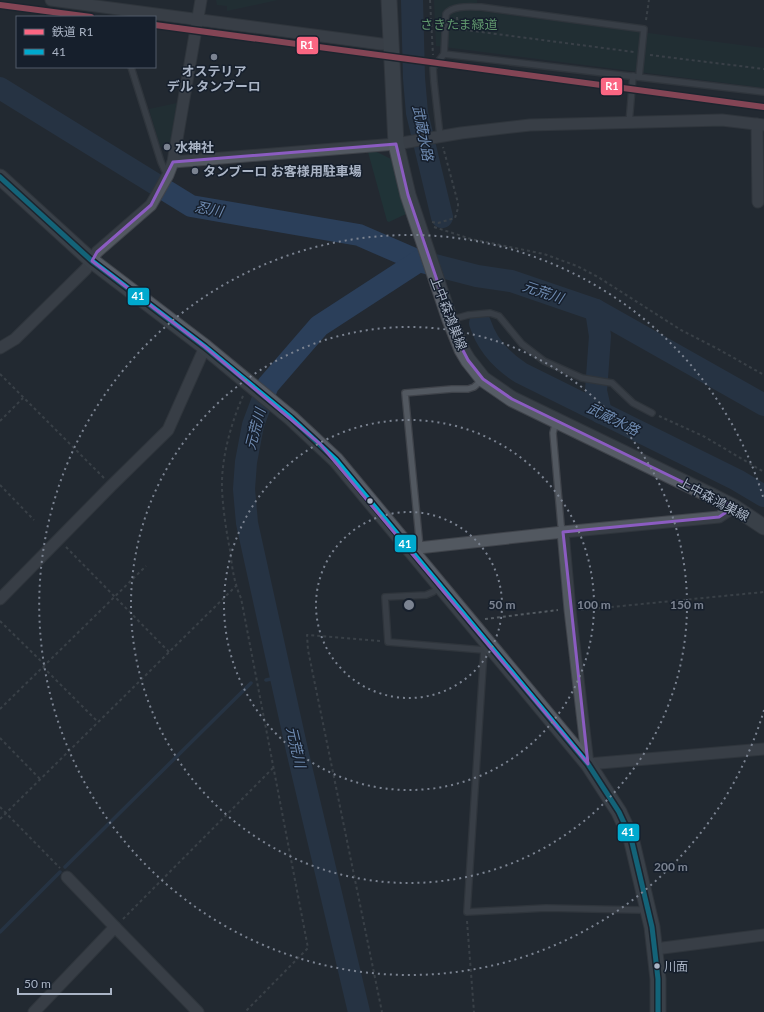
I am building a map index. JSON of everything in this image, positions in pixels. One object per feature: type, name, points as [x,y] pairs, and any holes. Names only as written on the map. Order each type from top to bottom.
[{"type":"street","points":[[51,0],[101,3],[198,19],[390,44]]},
{"type":"street","points":[[0,348],[15,340],[86,269],[97,252],[151,205],[168,175],[173,162],[201,0]]},
{"type":"street","name":"上中森鴻巣線","points":[[389,0],[390,44],[402,143],[402,173],[448,315],[457,339],[468,360],[483,379],[512,399],[734,507],[764,527]]},
{"type":"street","points":[[173,162],[402,143],[503,127],[722,120],[761,124],[758,202]]},
{"type":"street","points":[[0,177],[92,261],[205,346],[291,418],[336,460],[415,549],[440,587],[471,624],[486,648],[588,764],[619,812],[631,838],[648,908],[655,949],[658,979],[658,1012]]},
{"type":"street","points":[[1,595],[59,540],[168,430],[205,346]]},
{"type":"street","points":[[415,549],[563,532],[719,517],[734,507]]},
{"type":"street","points":[[563,532],[570,610],[588,764]]},
{"type":"street","points":[[588,764],[764,749]]},
{"type":"street","points":[[67,877],[198,1012]]},
{"type":"street","points":[[34,1012],[115,927]]},
{"type":"street","points":[[655,949],[764,935]]},
{"type":"lane","points":[[481,0],[481,7]]},
{"type":"lane","points":[[436,137],[434,68],[444,54],[446,14],[450,10],[456,8],[481,7],[644,29],[629,123]]},
{"type":"lane","points":[[444,54],[764,92]]},
{"type":"lane","points":[[131,68],[162,162],[168,175]]},
{"type":"lane","points":[[448,315],[490,313],[499,316],[522,344],[544,361],[582,378],[612,383],[634,403],[652,413]]},
{"type":"lane","points":[[415,549],[405,393],[468,389],[474,387],[483,379]]},
{"type":"lane","points":[[556,421],[553,428],[553,433],[563,532]]},
{"type":"lane","points":[[440,587],[433,592],[426,594],[385,597],[388,642],[486,648],[467,912],[546,908],[640,910],[648,908]]},
{"type":"path","points":[[430,0],[432,55]]},
{"type":"path","points":[[644,29],[649,0]]},
{"type":"path","points":[[456,8],[458,29],[764,70]]},
{"type":"path","points":[[416,220],[424,218],[438,223],[455,218],[458,208],[436,137]]},
{"type":"path","points":[[432,222],[434,227],[471,239],[544,254],[577,266],[598,277],[681,330],[718,349],[764,376]]},
{"type":"path","points":[[0,374],[111,486]]},
{"type":"path","points":[[245,1012],[308,948],[241,598],[236,586],[226,528],[222,488],[229,439],[238,408],[252,386]]},
{"type":"path","points":[[0,421],[23,398]]},
{"type":"path","points":[[652,413],[705,437],[764,472]]},
{"type":"path","points":[[0,485],[34,520]]},
{"type":"path","points":[[59,540],[169,652]]},
{"type":"path","points":[[0,709],[146,566]]},
{"type":"path","points":[[0,819],[236,586]]},
{"type":"path","points":[[471,624],[481,620],[554,610],[579,610],[764,592]]},
{"type":"path","points":[[0,621],[98,722]]},
{"type":"path","points":[[382,1012],[308,650],[308,635],[388,642]]},
{"type":"path","points":[[0,738],[40,779]]},
{"type":"path","points":[[115,927],[273,768]]},
{"type":"path","points":[[0,807],[67,877]]},
{"type":"path","points":[[467,912],[474,1012]]},
{"type":"highlighted area","points":[[396,144],[408,195],[457,339],[468,360],[483,379],[512,399],[734,507],[719,517],[563,532],[588,764],[320,444],[205,347],[92,261],[97,252],[151,205],[173,162]]},
{"type":"green space","points":[[216,0],[278,0],[227,11],[227,6],[217,5]]},
{"type":"green space","name":"さきたま緑道","points":[[434,0],[477,0],[477,7],[480,11],[764,48],[764,88],[436,46]]},
{"type":"green space","points":[[177,103],[170,145],[160,147],[149,109]]},
{"type":"green space","points":[[368,152],[377,152],[391,159],[406,214],[389,222],[387,221]]},
{"type":"waterway","name":"武蔵水路","points":[[412,0],[414,78],[417,113],[442,217]]},
{"type":"waterway","name":"忍川","points":[[0,88],[191,206],[359,235],[419,261],[477,276],[511,281],[596,310],[764,405]]},
{"type":"waterway","name":"元荒川","points":[[359,1012],[297,750],[247,523],[244,489],[246,462],[253,425],[268,385],[319,326],[419,261]]},
{"type":"waterway","points":[[596,310],[600,336],[596,391],[601,413]]},
{"type":"waterway","name":"武蔵水路","points":[[480,323],[483,331],[496,352],[521,373],[737,480],[764,496]]},
{"type":"waterway","points":[[266,680],[281,677]]},
{"type":"waterway","points":[[65,867],[251,683]]},
{"type":"waterway","points":[[0,932],[60,872]]},
{"type":"rail line","name":"R1","points":[[0,5],[83,16]]},
{"type":"rail line","name":"R1","points":[[156,25],[764,107]]},
{"type":"transit line","name":"41","points":[[0,177],[92,261],[205,347],[291,418],[336,460],[588,764],[619,812],[631,838],[652,927],[658,979],[658,1012]]},
{"type":"place","name":"オステリア デル タンブーロ","points":[[214,57]]},
{"type":"place","name":"水神社","points":[[167,147]]},
{"type":"place","name":"タンブーロ お客様用駐車場","points":[[195,171]]},
{"type":"place","name":"川面","points":[[657,966]]}]
